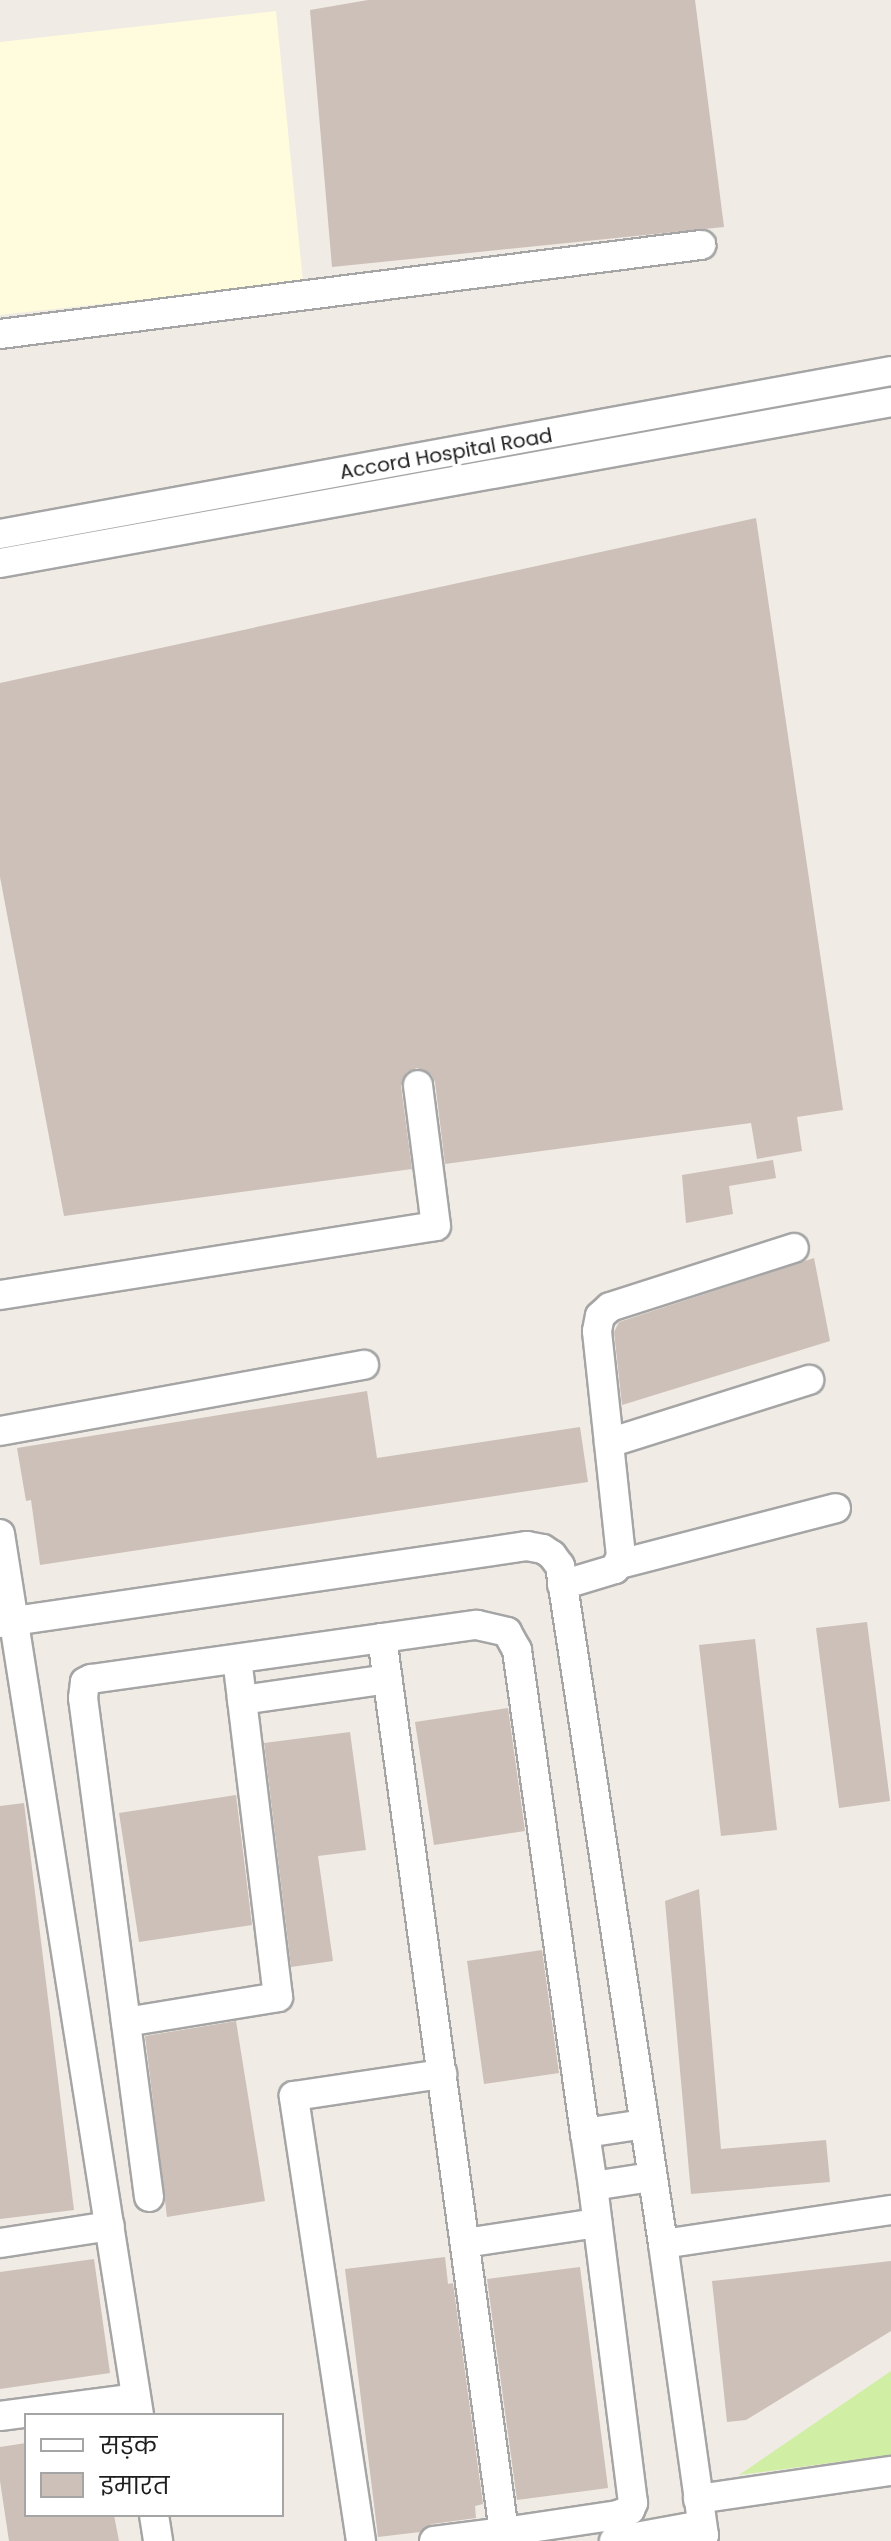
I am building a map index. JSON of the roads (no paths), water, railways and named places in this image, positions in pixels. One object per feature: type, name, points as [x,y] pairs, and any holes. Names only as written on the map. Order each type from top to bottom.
[{"type":"street","points":[[0,334],[701,245]]},
{"type":"street","name":"Accord Hospital Road","points":[[0,534],[891,371]]},
{"type":"street","points":[[0,563],[891,402]]},
{"type":"street","points":[[0,1295],[436,1226],[418,1085]]},
{"type":"street","points":[[620,1564],[597,1331],[600,1316],[610,1307],[794,1248]]},
{"type":"street","points":[[0,1431],[364,1365]]},
{"type":"street","points":[[609,1443],[809,1380]]},
{"type":"street","points":[[562,1585],[615,1569],[620,1564],[836,1508]]},
{"type":"street","points":[[0,1534],[7,1622],[138,2406],[41,2413]]},
{"type":"street","points":[[7,1622],[527,1546],[543,1549],[552,1555],[560,1566],[703,2528]]},
{"type":"street","points":[[149,2197],[83,1688],[91,1679],[477,1625],[507,1632],[517,1650],[593,2186],[633,2503],[630,2510],[618,2515],[434,2541]]},
{"type":"street","points":[[382,1638],[504,2532]]},
{"type":"street","points":[[126,2022],[278,1997],[237,1659]]},
{"type":"street","points":[[242,1700],[387,1679]]},
{"type":"street","points":[[361,2541],[294,2096],[442,2074]]},
{"type":"street","points":[[585,2133],[644,2124]]},
{"type":"street","points":[[593,2186],[651,2177]]},
{"type":"street","points":[[663,2244],[891,2210]]},
{"type":"street","points":[[465,2243],[598,2223]]},
{"type":"street","points":[[0,2243],[110,2226]]},
{"type":"street","points":[[0,2416],[24,2414]]},
{"type":"street","points":[[614,2541],[703,2528],[891,2471]]},
{"type":"street","points":[[154,2517],[158,2541]]}]
